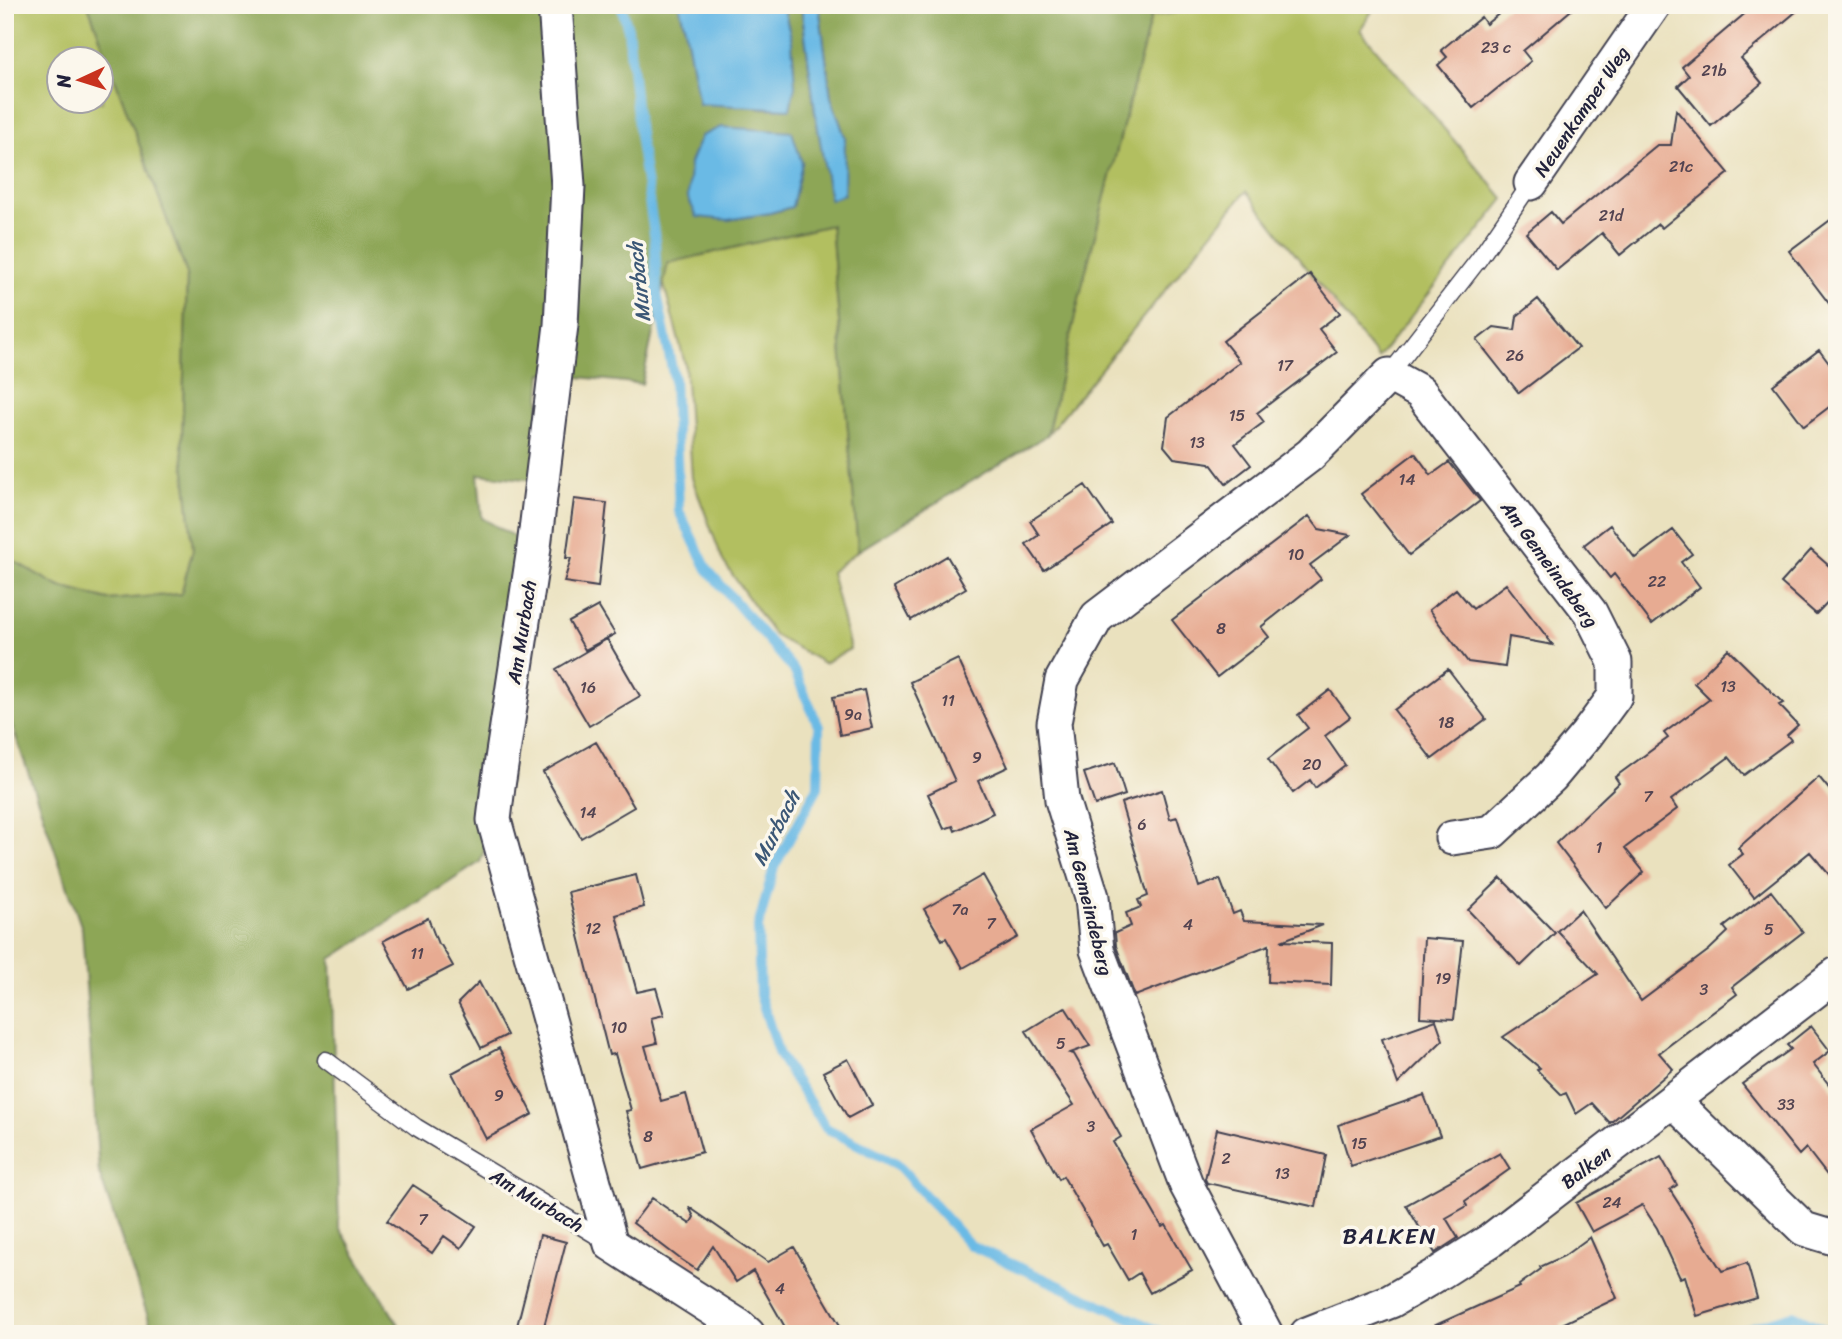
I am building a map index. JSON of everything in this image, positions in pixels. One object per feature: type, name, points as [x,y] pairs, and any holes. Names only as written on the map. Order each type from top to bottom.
[{"type":"street","name":"Am Murbach","points":[[555,5],[568,186],[561,325],[533,555],[494,820],[611,1244],[748,1334]]},
{"type":"street","name":"Neuenkamper Weg","points":[[1531,183],[1654,5]]},
{"type":"street","name":"Am Gemeindeberg","points":[[1266,1334],[1186,1184],[1097,950],[1092,897],[1062,800],[1054,723],[1062,680],[1097,617],[1310,455],[1389,375],[1420,392],[1590,611],[1615,663],[1615,696],[1551,778],[1492,832],[1452,838]]},
{"type":"street","points":[[1837,974],[1673,1101],[1804,1229],[1837,1239]]},
{"type":"street","name":"Balken","points":[[1307,1334],[1391,1301],[1441,1272],[1491,1240],[1673,1101]]},
{"type":"lane","name":"Am Gemeindeberg","points":[[1389,375],[1479,260],[1531,183]]},
{"type":"lane","name":"Am Murbach","points":[[326,1060],[416,1127],[611,1244]]},
{"type":"green space","points":[[5,5],[88,5],[103,46],[46,46],[46,116],[116,116],[116,81],[187,274],[182,442],[193,549],[181,594],[108,600],[58,586],[5,556]]},
{"type":"green space","points":[[88,5],[679,5],[685,28],[757,108],[789,109],[794,70],[783,5],[801,5],[815,111],[831,200],[845,137],[831,97],[819,5],[1150,5],[1151,17],[1047,435],[858,551],[831,225],[668,263],[642,384],[542,373],[534,480],[478,474],[482,518],[520,540],[510,779],[480,862],[331,959],[339,1227],[404,1334],[154,1334],[99,1173],[82,929],[5,705],[5,556],[58,586],[108,600],[181,594],[193,549],[182,442],[187,274],[116,81],[116,46],[103,46]],"holes":[[[802,163],[792,207],[728,220]]]},
{"type":"green space","points":[[1216,5],[1376,5],[1360,30],[1504,199],[1378,358],[1246,191],[1047,435],[1151,17]]},
{"type":"green space","points":[[831,225],[858,551],[831,572],[850,649],[824,663],[774,635],[723,561],[692,478],[685,364],[663,281],[668,263]]},
{"type":"water","points":[[679,5],[783,5],[792,41],[795,86],[790,109],[699,104]]},
{"type":"water","points":[[801,5],[819,5],[831,97],[845,137],[844,194],[830,200],[815,111]]},
{"type":"water","points":[[721,127],[792,132],[802,163],[792,207],[728,220],[697,217],[688,198],[690,163],[701,136]]},
{"type":"building","points":[[1510,5],[1577,5],[1523,51],[1531,61],[1473,108],[1438,65],[1447,57],[1441,50],[1481,17],[1486,24]]},
{"type":"building","points":[[1755,5],[1804,5],[1741,58],[1762,83],[1711,126],[1678,86],[1689,76],[1682,67]]},
{"type":"building","points":[[1676,110],[1729,173],[1662,228],[1658,224],[1620,255],[1602,233],[1557,270],[1526,233],[1551,212],[1561,224],[1657,145],[1671,145]]},
{"type":"building","points":[[1837,215],[1837,314],[1789,251]]},
{"type":"building","points":[[1310,274],[1340,313],[1319,329],[1337,352],[1257,413],[1264,422],[1235,444],[1251,465],[1226,484],[1210,463],[1174,458],[1164,446],[1168,417],[1240,362],[1223,341]]},
{"type":"building","points":[[1538,299],[1578,348],[1519,393],[1477,340],[1494,327],[1515,330],[1517,316]]},
{"type":"building","points":[[1819,350],[1837,374],[1837,401],[1804,426],[1773,385]]},
{"type":"building","points":[[1415,453],[1431,475],[1449,462],[1480,501],[1409,555],[1361,494]]},
{"type":"building","points":[[1085,485],[1112,524],[1044,570],[1026,544],[1039,535],[1030,521]]},
{"type":"building","points":[[574,499],[607,503],[598,587],[564,582],[571,558],[566,558]]},
{"type":"building","points":[[1309,516],[1319,529],[1350,535],[1310,565],[1321,579],[1261,627],[1269,637],[1217,677],[1172,620]]},
{"type":"building","points":[[1610,525],[1635,558],[1673,530],[1692,554],[1681,562],[1700,587],[1652,624],[1614,574],[1610,578],[1584,545]]},
{"type":"building","points":[[1811,550],[1837,573],[1837,592],[1816,614],[1781,583]]},
{"type":"building","points":[[947,556],[966,588],[911,620],[894,588]]},
{"type":"building","points":[[1506,584],[1553,645],[1509,637],[1505,667],[1468,662],[1429,610],[1456,589],[1473,609]]},
{"type":"building","points":[[598,606],[615,634],[585,650],[569,622]]},
{"type":"building","points":[[607,639],[640,696],[589,726],[556,669]]},
{"type":"building","points":[[1728,649],[1783,703],[1779,705],[1798,725],[1787,735],[1791,740],[1744,775],[1729,757],[1671,800],[1677,809],[1625,848],[1644,872],[1606,908],[1556,843],[1619,783],[1615,777],[1668,738],[1664,733],[1710,699],[1694,683]]},
{"type":"building","points":[[958,659],[1008,767],[978,781],[993,813],[955,831],[953,826],[944,829],[928,794],[955,781],[910,682]]},
{"type":"building","points":[[1448,669],[1486,719],[1432,759],[1394,710]]},
{"type":"building","points":[[864,690],[872,728],[840,735],[833,697]]},
{"type":"building","points":[[1330,690],[1350,717],[1325,736],[1345,765],[1315,788],[1310,780],[1293,793],[1268,759],[1308,728],[1298,715]]},
{"type":"building","points":[[596,742],[634,807],[581,838],[543,772]]},
{"type":"building","points":[[1115,763],[1125,795],[1095,805],[1084,773]]},
{"type":"building","points":[[1819,777],[1837,799],[1837,884],[1810,852],[1754,897],[1729,865],[1743,854],[1738,848]]},
{"type":"building","points":[[1162,790],[1170,819],[1177,817],[1199,887],[1220,879],[1233,914],[1240,911],[1244,921],[1323,925],[1281,941],[1332,943],[1331,985],[1268,982],[1269,945],[1135,996],[1116,946],[1115,933],[1131,926],[1126,913],[1141,907],[1138,900],[1148,896],[1121,803]]},
{"type":"building","points":[[636,875],[644,907],[616,915],[637,992],[656,988],[664,1015],[651,1018],[657,1043],[645,1046],[661,1101],[686,1094],[702,1152],[642,1169],[626,1111],[631,1110],[615,1054],[609,1055],[568,892]]},
{"type":"building","points":[[983,875],[1018,937],[963,968],[946,938],[942,940],[924,909]]},
{"type":"building","points":[[1501,878],[1555,933],[1521,966],[1468,910]]},
{"type":"building","points":[[1771,891],[1803,932],[1732,987],[1737,994],[1659,1053],[1673,1069],[1610,1123],[1592,1103],[1576,1114],[1566,1093],[1562,1095],[1537,1070],[1540,1068],[1503,1037],[1598,974],[1557,931],[1580,910],[1641,1001],[1709,950],[1728,932],[1724,927]]},
{"type":"building","points":[[428,918],[438,944],[453,966],[408,989],[383,941]]},
{"type":"building","points":[[1424,938],[1463,941],[1454,1019],[1420,1017]]},
{"type":"building","points":[[479,982],[507,1035],[481,1048],[458,1003]]},
{"type":"building","points":[[1065,1007],[1090,1046],[1070,1053],[1074,1054],[1121,1137],[1113,1142],[1162,1227],[1166,1225],[1192,1270],[1150,1293],[1139,1273],[1128,1280],[1107,1244],[1103,1246],[1063,1176],[1059,1179],[1031,1129],[1074,1105],[1026,1031]]},
{"type":"building","points":[[1436,1020],[1443,1040],[1398,1084],[1382,1039]]},
{"type":"building","points":[[1811,1026],[1830,1051],[1813,1064],[1837,1095],[1837,1188],[1806,1148],[1799,1155],[1742,1084],[1791,1049],[1787,1045]]},
{"type":"building","points":[[499,1048],[533,1114],[486,1139],[452,1073]]},
{"type":"building","points":[[848,1059],[872,1105],[848,1118],[823,1072]]},
{"type":"building","points":[[1424,1095],[1440,1136],[1351,1166],[1338,1125]]},
{"type":"building","points":[[1217,1129],[1326,1155],[1316,1207],[1207,1183],[1205,1179]]},
{"type":"building","points":[[1500,1153],[1510,1169],[1465,1201],[1467,1206],[1446,1218],[1458,1238],[1435,1253],[1406,1205]]},
{"type":"building","points":[[1661,1157],[1677,1185],[1670,1190],[1722,1271],[1747,1263],[1757,1298],[1697,1316],[1685,1276],[1680,1278],[1657,1228],[1642,1205],[1592,1232],[1576,1203]]},
{"type":"building","points":[[413,1185],[476,1226],[461,1248],[444,1236],[432,1253],[387,1221]]},
{"type":"building","points":[[652,1198],[690,1224],[694,1217],[689,1207],[768,1262],[794,1247],[845,1334],[789,1334],[753,1271],[736,1282],[713,1246],[697,1270],[679,1258],[633,1223]]},
{"type":"building","points":[[540,1235],[566,1242],[542,1334],[515,1334]]},
{"type":"building","points":[[1590,1237],[1617,1298],[1560,1325],[1564,1334],[1416,1334],[1520,1287],[1519,1285],[1541,1269],[1540,1267],[1564,1256]]},
{"type":"waterway","name":"Murbach","points":[[621,5],[628,29],[639,134],[655,240],[657,294],[674,379],[679,511],[707,569],[794,670],[819,727],[818,787],[774,867],[758,927],[760,995],[779,1055],[826,1128],[898,1165],[970,1245],[1165,1334]]},
{"type":"waterway","name":"Murbach","points":[[1730,1334],[1793,1315],[1833,1334]]},
{"type":"district","name":"BALKEN","points":[[1390,1236]]}]
